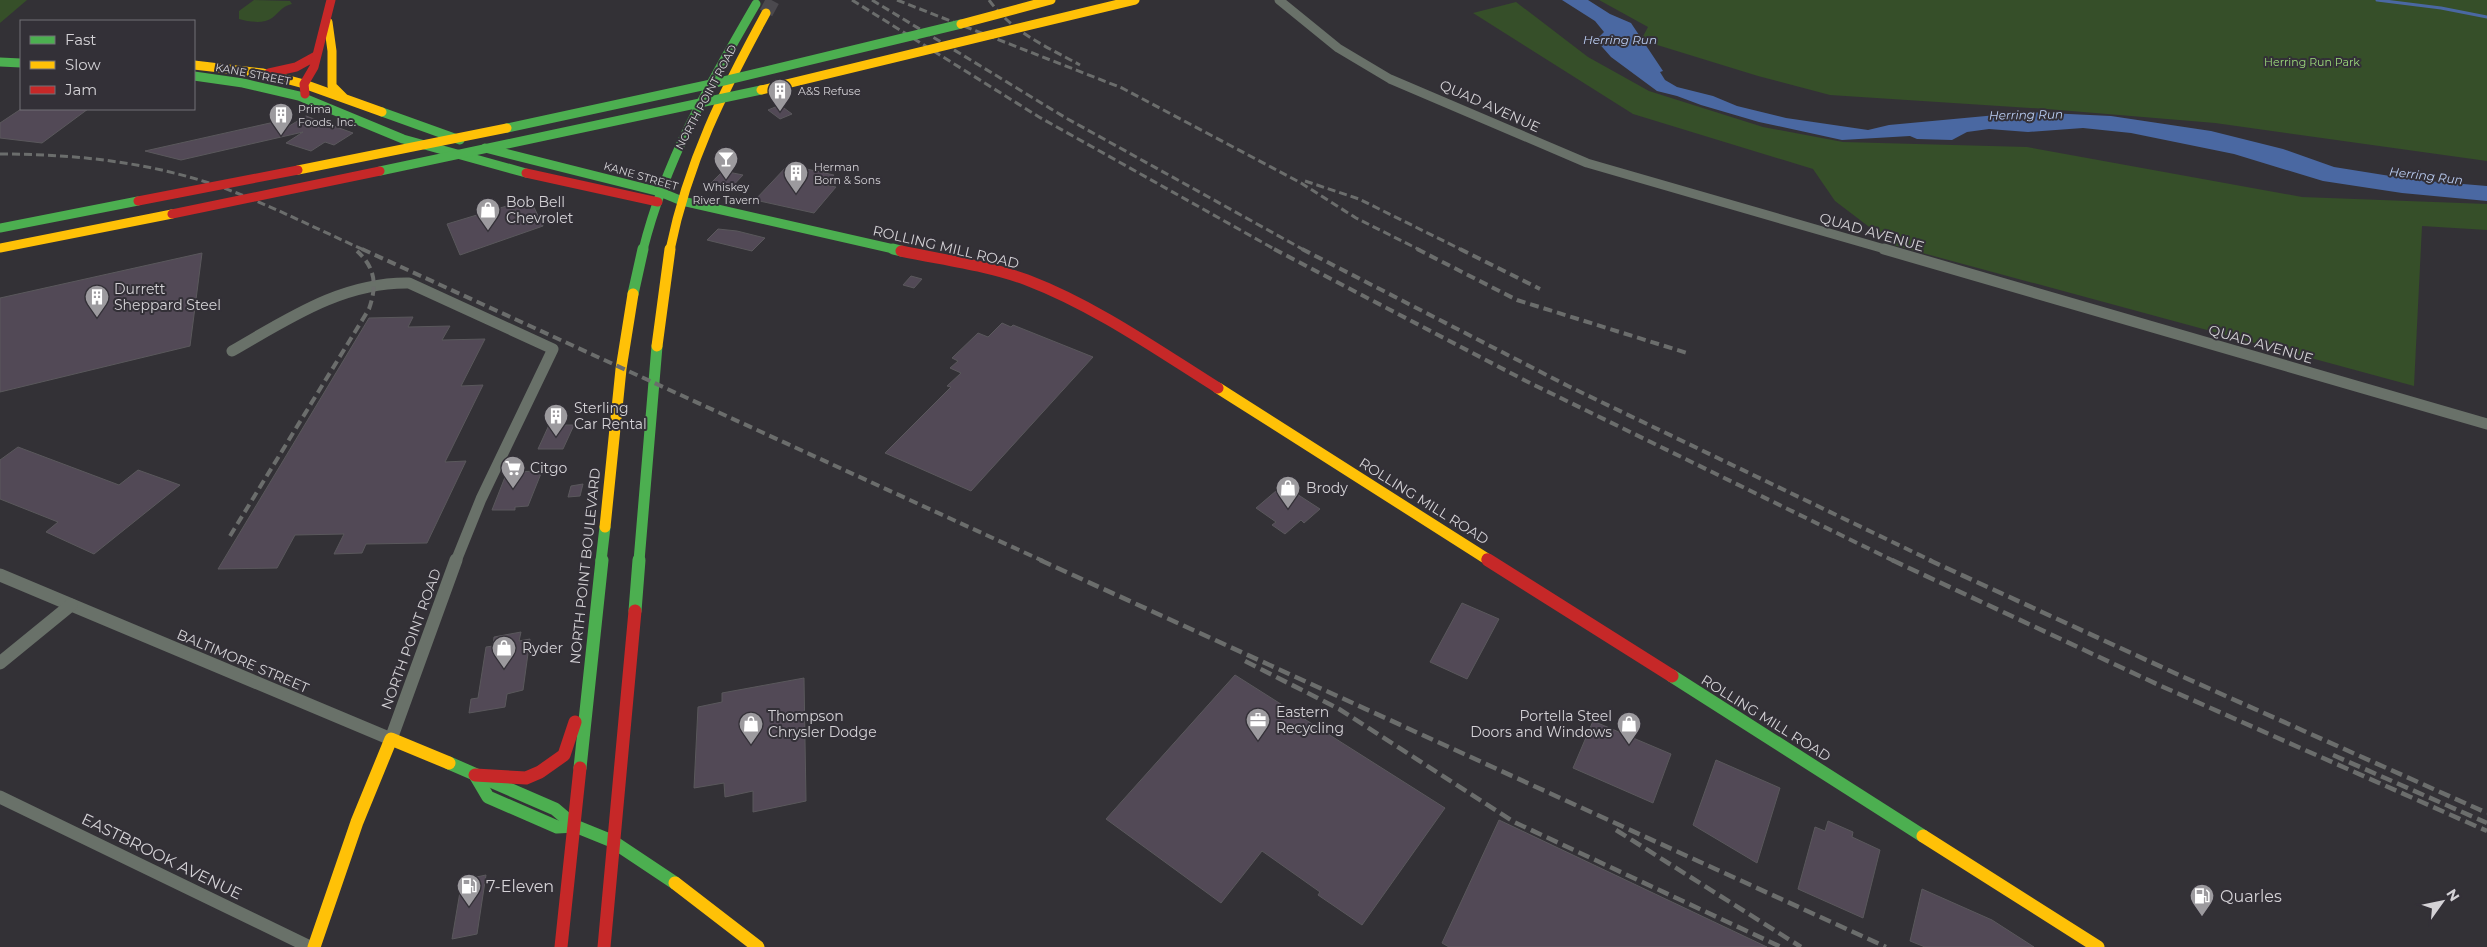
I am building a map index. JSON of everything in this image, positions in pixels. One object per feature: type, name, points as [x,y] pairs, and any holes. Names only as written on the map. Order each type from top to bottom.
[{"type":"main road","points":[[305,98],[304,84],[314,67],[331,0]]},
{"type":"main road","points":[[859,48],[1024,0]]},
{"type":"main road","points":[[0,228],[566,116],[859,48],[1051,0]]},
{"type":"main road","points":[[797,81],[1105,0]]},
{"type":"main road","points":[[0,248],[571,132],[797,81],[1135,0]]},
{"type":"main road","name":"NORTH POINT ROAD","points":[[659,197],[685,131],[756,4]]},
{"type":"main road","name":"NORTH POINT ROAD","points":[[682,201],[708,126],[766,13]]},
{"type":"main road","points":[[326,16],[330,36],[332,86],[345,99]]},
{"type":"main road","points":[[263,73],[296,67],[316,56]]},
{"type":"main road","points":[[0,60],[20,58]]},
{"type":"main road","points":[[0,60],[20,63]]},
{"type":"main road","points":[[280,91],[304,84],[324,75],[330,63]]},
{"type":"main road","name":"KANE STREET","points":[[195,65],[263,73],[304,84],[464,141],[659,197]]},
{"type":"main road","name":"KANE STREET","points":[[195,76],[243,83],[305,98],[403,140],[534,175],[682,201]]},
{"type":"main road","points":[[699,107],[717,107]]},
{"type":"main road","name":"NORTH POINT BOULEVARD","points":[[561,947],[575,826],[588,672],[627,323],[637,274],[659,197]]},
{"type":"main road","points":[[604,947],[612,841],[629,693],[659,320],[668,263],[682,201]]},
{"type":"main road","name":"ROLLING MILL ROAD","points":[[682,201],[995,271],[1025,280],[1066,297],[1145,342],[2098,947]]},
{"type":"main road","points":[[475,775],[526,778],[540,772],[564,755],[569,745],[588,672]]},
{"type":"main road","name":"NORTH POINT ROAD","points":[[314,947],[357,822],[391,739]]},
{"type":"main road","name":"BALTIMORE STREET","points":[[391,739],[475,775],[499,783],[555,809],[575,826],[612,841],[701,901],[758,947]]},
{"type":"main road","name":"BALTIMORE STREET","points":[[475,775],[488,797],[557,827],[575,826]]},
{"type":"street","name":"QUAD AVENUE","points":[[1279,0],[1338,48],[1390,79],[1587,163],[2487,424]]},
{"type":"street","name":"NORTH POINT ROAD","points":[[232,352],[309,308],[366,286],[390,281],[409,283],[553,349],[475,516],[391,739]]},
{"type":"street","name":"BALTIMORE STREET","points":[[0,575],[391,739]]},
{"type":"street","points":[[0,663],[71,605]]},
{"type":"street","name":"EASTBROOK AVENUE","points":[[0,797],[310,947]]},
{"type":"green space","points":[[0,0],[27,0],[0,23]]},
{"type":"green space","points":[[254,0],[290,1],[292,4],[281,9],[269,20],[252,22],[239,19],[239,11]]},
{"type":"green space","name":"Herring Run Park","points":[[1599,0],[2487,0],[2487,161],[2215,123],[2047,109],[1830,95],[1758,76],[1641,40],[1648,27]]},
{"type":"green space","points":[[1516,2],[1588,57],[1649,91],[1763,127],[1843,142],[2027,147],[2302,197],[2487,204],[2487,230],[2422,226],[2414,386],[1893,245],[1835,201],[1813,169],[1633,114],[1473,13]]},
{"type":"water","name":"Herring Run","points":[[1562,0],[1588,0],[1610,14],[1631,23],[1663,71],[1660,72],[1665,80],[1677,87],[1713,96],[1737,106],[1786,118],[1868,130],[1889,125],[2029,112],[2111,116],[2211,131],[2283,149],[2334,167],[2415,180],[2487,186],[2487,201],[2402,193],[2323,181],[2234,154],[2131,133],[2083,128],[2028,132],[1989,129],[1967,132],[1952,140],[1917,139],[1910,136],[1842,140],[1759,122],[1657,91],[1611,57],[1596,40],[1604,32],[1595,21]]},
{"type":"building","name":"A&S Refuse","points":[[780,105],[792,114],[780,119],[768,110]]},
{"type":"building","points":[[20,110],[87,110],[42,143],[0,138],[0,123]]},
{"type":"building","name":"Prima Foods, Inc.","points":[[306,116],[353,133],[334,145],[325,142],[311,151],[286,143],[303,132],[181,160],[145,151],[279,121],[279,132]]},
{"type":"building","name":"Herman Born & Sons","points":[[788,165],[834,175],[825,185],[836,187],[814,213],[755,200]]},
{"type":"building","name":"Whiskey River Tavern","points":[[723,171],[743,175],[727,192],[712,188],[714,186],[709,185]]},
{"type":"building","name":"Bob Bell Chevrolet","points":[[530,199],[543,226],[460,255],[447,224]]},
{"type":"building","points":[[718,229],[737,231],[765,238],[752,251],[707,240]]},
{"type":"building","name":"Durrett Sheppard Steel","points":[[202,253],[190,346],[0,392],[0,298]]},
{"type":"building","points":[[911,276],[922,279],[914,288],[903,285]]},
{"type":"building","points":[[413,317],[408,327],[450,326],[442,340],[485,339],[461,386],[483,385],[445,462],[466,461],[427,543],[366,544],[362,553],[334,554],[344,534],[295,535],[277,568],[218,569],[369,318]]},
{"type":"building","points":[[1002,323],[1011,327],[1013,325],[1093,357],[971,491],[885,453],[951,387],[947,386],[961,373],[950,368],[958,361],[952,358],[978,333],[988,337]]},
{"type":"building","name":"Sterling Car Rental","points":[[549,425],[574,425],[563,449],[538,449]]},
{"type":"building","points":[[18,447],[119,485],[138,470],[180,485],[94,554],[46,532],[58,522],[0,499],[0,460]]},
{"type":"building","name":"Citgo","points":[[542,471],[528,506],[515,507],[515,510],[492,510],[507,472]]},
{"type":"building","name":"Citgo","points":[[583,484],[580,496],[568,497],[571,486]]},
{"type":"building","name":"Brody","points":[[1283,485],[1320,509],[1304,523],[1301,520],[1285,534],[1272,525],[1276,522],[1256,508]]},
{"type":"building","points":[[1462,603],[1499,619],[1467,679],[1430,662]]},
{"type":"building","name":"Ryder","points":[[521,632],[519,641],[530,639],[523,690],[507,694],[505,707],[469,713],[471,699],[478,698],[486,647],[493,646],[494,637]]},
{"type":"building","name":"Eastern Recycling","points":[[1235,675],[1445,808],[1362,925],[1318,895],[1320,892],[1262,851],[1221,903],[1106,819]]},
{"type":"building","name":"Thompson Chrysler Dodge","points":[[804,678],[806,801],[753,812],[753,791],[725,797],[724,783],[694,788],[698,707],[722,702],[722,693]]},
{"type":"building","points":[[1593,721],[1671,754],[1653,803],[1573,768]]},
{"type":"building","points":[[1716,760],[1780,788],[1757,863],[1693,825]]},
{"type":"building","points":[[1499,820],[1767,947],[1449,947],[1442,943]]},
{"type":"building","points":[[1828,821],[1853,832],[1852,837],[1880,850],[1863,918],[1798,889],[1815,827],[1825,831]]},
{"type":"building","name":"7-Eleven","points":[[486,875],[477,934],[452,939],[462,880]]},
{"type":"building","points":[[1922,889],[1992,920],[2034,947],[1925,947],[1910,941]]},
{"type":"waterway","points":[[2377,0],[2441,8],[2487,17]]},
{"type":"tunnel","points":[[766,13],[773,0]]},
{"type":"railway","points":[[852,0],[1039,117],[1276,250]]},
{"type":"railway","points":[[872,0],[1066,118],[1304,250]]},
{"type":"railway","points":[[897,0],[1122,88],[1301,183],[1356,218],[1420,250]]},
{"type":"railway","points":[[989,0],[1019,30],[1080,65]]},
{"type":"railway","points":[[0,154],[28,154],[112,161],[194,178],[257,201],[364,250]]},
{"type":"railway","points":[[1305,181],[1359,199],[1462,250]]},
{"type":"railway","points":[[362,249],[1043,561]]},
{"type":"railway","points":[[1274,249],[1526,381],[1894,561]]},
{"type":"railway","points":[[1302,249],[1568,386],[1932,561]]},
{"type":"railway","points":[[1417,249],[1517,300],[1687,353]]},
{"type":"railway","points":[[1462,250],[1540,289]]},
{"type":"railway","points":[[230,536],[369,309],[372,301],[373,278],[368,264],[357,251]]},
{"type":"railway","points":[[1040,560],[1886,947]]},
{"type":"railway","points":[[1892,560],[2161,686],[2487,831]]},
{"type":"railway","points":[[1929,560],[2179,675],[2487,813]]},
{"type":"railway","points":[[1245,661],[1339,709],[1514,822],[1781,947]]},
{"type":"railway","points":[[2333,755],[2487,823]]},
{"type":"railway","points":[[1616,830],[1801,947]]},
{"type":"traffic: fast","points":[[633,294],[649,225],[673,159],[701,100],[756,4]]},
{"type":"traffic: fast","points":[[507,128],[711,84],[961,24]]},
{"type":"traffic: fast","points":[[0,62],[20,63]]},
{"type":"traffic: fast","points":[[195,76],[243,83],[299,96],[403,139],[526,173]]},
{"type":"traffic: fast","points":[[380,171],[761,90]]},
{"type":"traffic: fast","points":[[382,112],[460,140]]},
{"type":"traffic: fast","points":[[485,148],[660,192],[682,201],[901,251]]},
{"type":"traffic: fast","points":[[0,228],[138,201]]},
{"type":"traffic: fast","points":[[635,611],[657,346]]},
{"type":"traffic: fast","points":[[580,768],[605,527]]},
{"type":"traffic: fast","points":[[1672,676],[1923,836]]},
{"type":"traffic: fast","points":[[449,763],[555,809],[575,826],[612,841],[675,883]]},
{"type":"traffic: fast","points":[[475,775],[488,797],[557,827],[575,826]]},
{"type":"traffic: slow","points":[[961,24],[1051,0]]},
{"type":"traffic: slow","points":[[761,90],[1135,0]]},
{"type":"traffic: slow","points":[[657,346],[668,261],[688,178],[708,125],[766,13]]},
{"type":"traffic: slow","points":[[328,22],[332,51],[332,86],[343,97]]},
{"type":"traffic: slow","points":[[195,65],[263,73],[304,84],[382,112]]},
{"type":"traffic: slow","points":[[298,170],[507,128]]},
{"type":"traffic: slow","points":[[0,248],[172,214]]},
{"type":"traffic: slow","points":[[605,527],[621,369],[633,294]]},
{"type":"traffic: slow","points":[[1218,388],[1487,559]]},
{"type":"traffic: slow","points":[[314,947],[357,822],[391,739],[449,763]]},
{"type":"traffic: slow","points":[[1923,836],[2098,947]]},
{"type":"traffic: slow","points":[[675,883],[701,901],[758,947]]},
{"type":"traffic: jam","points":[[305,94],[304,84],[314,67],[331,0]]},
{"type":"traffic: jam","points":[[269,73],[296,67],[316,56]]},
{"type":"traffic: jam","points":[[138,201],[298,170]]},
{"type":"traffic: jam","points":[[172,214],[380,171]]},
{"type":"traffic: jam","points":[[526,173],[658,202]]},
{"type":"traffic: jam","points":[[901,251],[995,271],[1051,290],[1124,329],[1218,388]]},
{"type":"traffic: jam","points":[[1487,559],[1672,676]]},
{"type":"traffic: jam","points":[[604,947],[635,611]]},
{"type":"traffic: jam","points":[[475,775],[526,778],[540,772],[564,755],[575,722]]},
{"type":"traffic: jam","points":[[561,947],[580,768]]},
{"type":"place","name":"A&S Refuse","points":[[780,112]]},
{"type":"place","name":"Prima Foods, Inc.","points":[[281,136]]},
{"type":"place","name":"Whiskey River Tavern","points":[[726,180]]},
{"type":"place","name":"Herman Born & Sons","points":[[796,194]]},
{"type":"place","name":"Bob Bell Chevrolet","points":[[488,231]]},
{"type":"place","name":"Durrett Sheppard Steel","points":[[97,318]]},
{"type":"place","name":"Sterling Car Rental","points":[[556,437]]},
{"type":"place","name":"Citgo","points":[[513,489]]},
{"type":"place","name":"Brody","points":[[1288,509]]},
{"type":"place","name":"Ryder","points":[[504,669]]},
{"type":"place","name":"Eastern Recycling","points":[[1258,741]]},
{"type":"place","name":"Thompson Chrysler Dodge","points":[[751,745]]},
{"type":"place","name":"Portella Steel Doors and Windows","points":[[1629,745]]},
{"type":"place","name":"7-Eleven","points":[[469,907]]},
{"type":"place","name":"Quarles","points":[[2202,917]]}]
